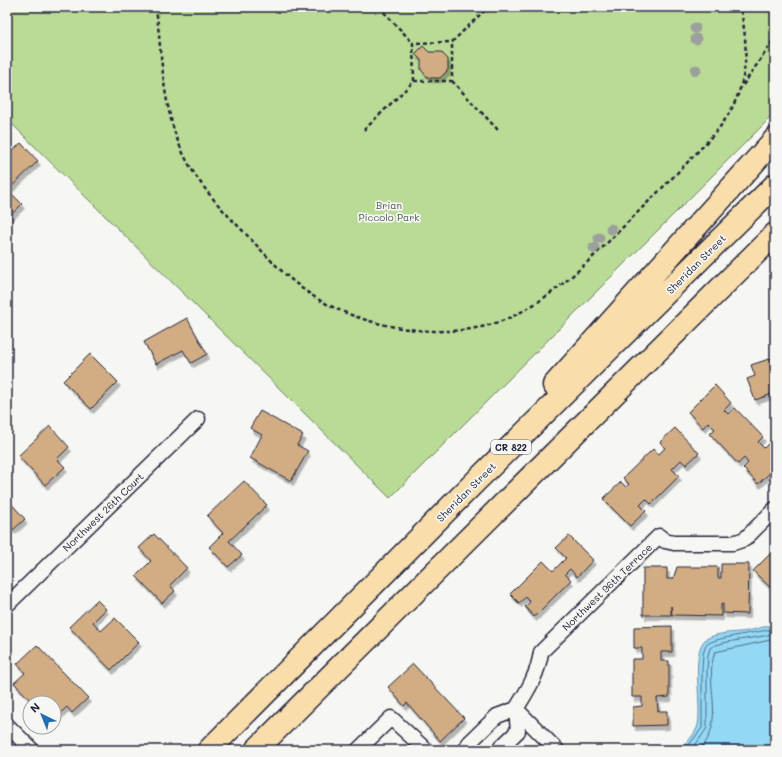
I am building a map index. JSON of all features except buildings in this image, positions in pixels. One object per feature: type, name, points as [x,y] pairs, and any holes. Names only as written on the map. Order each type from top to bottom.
[{"type":"main road","points":[[474,482],[559,380],[775,139]]},
{"type":"main road","name":"Sheridan Street","points":[[209,750],[474,482],[775,185]]},
{"type":"main road","points":[[256,750],[775,234]]},
{"type":"street","name":"Northwest 26th Court","points":[[7,605],[198,419]]},
{"type":"street","name":"Northwest 96th Terrace","points":[[516,709],[533,681],[538,669],[541,652],[659,536],[664,541],[674,543],[732,543],[746,538],[775,509]]},
{"type":"street","points":[[466,750],[469,743],[496,716],[516,709]]},
{"type":"street","points":[[498,750],[518,731],[516,709]]},
{"type":"street","points":[[516,709],[557,750]]},
{"type":"street","points":[[358,750],[391,718],[426,750]]},
{"type":"street","points":[[7,725],[32,750]]},
{"type":"path","points":[[156,7],[169,108],[175,131],[183,153],[195,174],[213,198],[270,260],[310,294],[325,303],[347,313],[372,321],[410,328],[454,332],[481,327],[508,318],[549,294],[605,244],[692,157],[726,119],[742,86],[775,38]]},
{"type":"path","points":[[379,7],[413,43],[414,81]]},
{"type":"path","points":[[413,43],[452,42],[488,7]]},
{"type":"path","points":[[740,7],[745,37],[742,86]]},
{"type":"path","points":[[452,42],[452,81],[498,130]]},
{"type":"path","points":[[364,130],[414,81],[452,81]]},
{"type":"green space","name":"Brian Piccolo Park","points":[[7,7],[775,7],[775,113],[390,498],[7,119]]},
{"type":"water","points":[[775,624],[775,750],[680,750],[697,728],[699,720],[698,656],[701,646],[706,639],[716,635],[748,631]]}]
